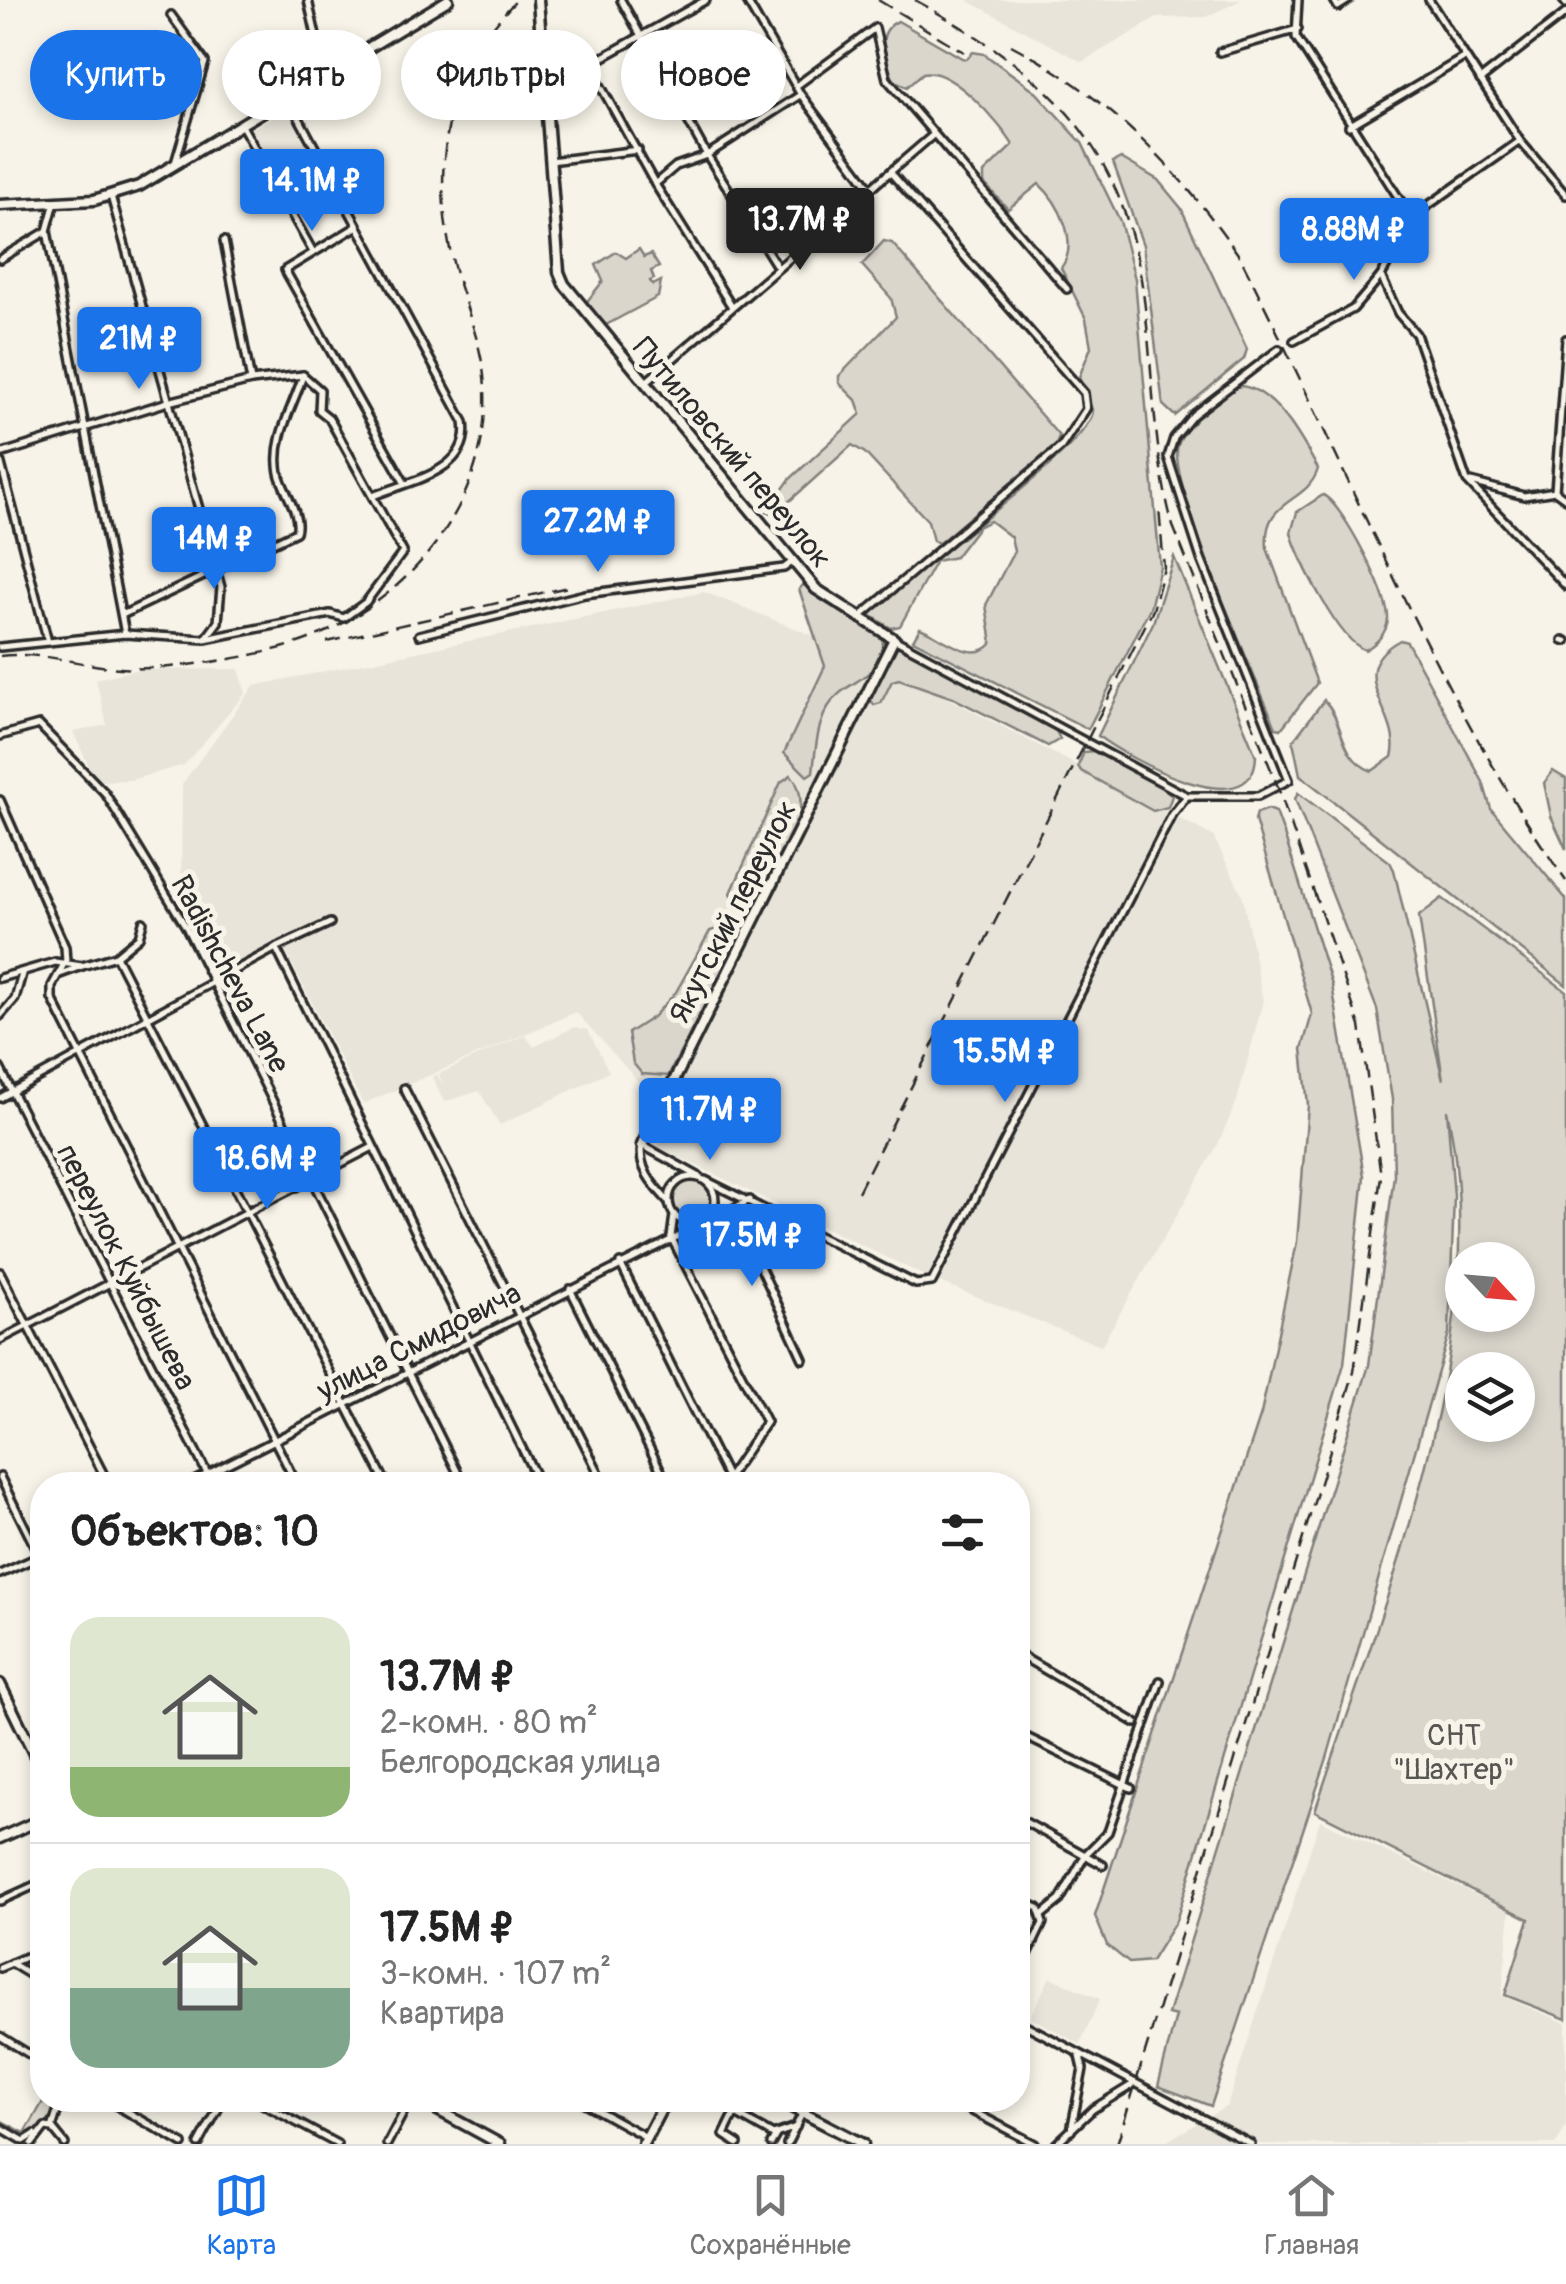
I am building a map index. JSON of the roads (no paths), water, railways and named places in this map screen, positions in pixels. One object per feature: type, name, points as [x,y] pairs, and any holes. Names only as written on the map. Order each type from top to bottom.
[{"type":"main road","points":[[381,40],[448,0]]},
{"type":"main road","name":"Путиловский переулок","points":[[538,0],[540,30]]},
{"type":"main road","points":[[0,206],[111,196],[248,120]]},
{"type":"main road","name":"Путиловский переулок","points":[[546,120],[564,284],[792,562],[823,595],[894,638]]},
{"type":"main road","name":"Якутский переулок","points":[[642,1145],[894,638]]},
{"type":"main road","points":[[0,1684],[30,1745]]},
{"type":"main road","points":[[0,1838],[30,1825]]},
{"type":"main road","points":[[441,2112],[500,2144]]},
{"type":"main road","points":[[644,2140],[659,2112]]},
{"type":"main road","points":[[804,2112],[850,2141],[863,2144]]},
{"type":"street","points":[[308,0],[314,30]]},
{"type":"street","points":[[620,0],[636,30]]},
{"type":"street","points":[[652,30],[706,0]]},
{"type":"street","points":[[746,0],[801,95],[870,188]]},
{"type":"street","points":[[1298,0],[1296,37],[1349,126],[1412,219]]},
{"type":"street","points":[[1336,4],[1350,0]]},
{"type":"street","points":[[1429,0],[1520,141],[1566,196]]},
{"type":"street","points":[[1480,80],[1566,13]]},
{"type":"street","points":[[171,15],[206,62],[175,163]]},
{"type":"street","points":[[796,86],[875,28],[887,80],[1067,289]]},
{"type":"street","points":[[1220,52],[1298,30]]},
{"type":"street","points":[[1349,126],[1464,56]]},
{"type":"street","points":[[601,86],[654,184],[732,307]]},
{"type":"street","points":[[654,184],[685,161],[706,155],[801,95]]},
{"type":"street","points":[[300,120],[464,422],[460,453],[454,461],[372,497]]},
{"type":"street","points":[[686,120],[778,268]]},
{"type":"street","points":[[241,124],[314,253]]},
{"type":"street","points":[[644,384],[933,135]]},
{"type":"street","points":[[1294,341],[1353,309],[1381,276],[1412,219],[1520,141]]},
{"type":"street","points":[[550,162],[638,150]]},
{"type":"street","points":[[859,618],[1062,447],[1086,416],[1084,393],[891,172]]},
{"type":"street","points":[[111,196],[216,572],[222,610],[205,639]]},
{"type":"street","points":[[55,202],[47,231],[125,634]]},
{"type":"street","points":[[356,228],[284,270],[404,482]]},
{"type":"street","points":[[0,259],[47,231]]},
{"type":"street","points":[[224,241],[251,381]]},
{"type":"street","points":[[1381,276],[1398,313],[1416,334],[1466,481],[1566,586]]},
{"type":"street","points":[[1555,491],[1566,339]]},
{"type":"street","points":[[735,1472],[766,1422],[671,1237],[673,1214],[669,1202],[649,1179],[640,1158],[642,1145],[685,1165],[702,1179],[916,1284],[936,1278],[1172,815],[1186,796],[1258,796],[1289,780],[1201,559],[1168,457],[1174,438],[1193,415],[1279,349]]},
{"type":"street","points":[[0,647],[125,634],[205,639],[330,614],[344,618],[366,602],[402,552],[329,418],[318,410],[320,390],[303,375],[290,373],[251,381],[85,426],[0,457],[48,642]]},
{"type":"street","points":[[122,616],[291,535],[298,526],[279,473],[280,443],[303,375]]},
{"type":"street","points":[[1466,481],[1524,496],[1555,491],[1566,499]]},
{"type":"street","points":[[419,635],[585,594],[784,568],[792,562]]},
{"type":"street","name":"Путиловский переулок","points":[[894,638],[1186,796]]},
{"type":"street","name":"Radishcheva Lane","points":[[0,736],[31,724],[46,731],[80,772],[106,793],[215,983],[458,1472]]},
{"type":"street","points":[[0,800],[65,947],[66,962],[52,986],[52,998],[290,1472]]},
{"type":"street","points":[[60,974],[116,956],[140,937],[143,922]]},
{"type":"street","points":[[0,1098],[276,948],[330,923]]},
{"type":"street","points":[[276,948],[533,1472]]},
{"type":"street","points":[[116,956],[380,1472]]},
{"type":"street","points":[[0,978],[66,962],[82,966]]},
{"type":"street","points":[[0,1016],[15,1000],[22,974]]},
{"type":"street","name":"переулок Куйбышева","points":[[0,1068],[207,1472]]},
{"type":"street","points":[[404,1088],[598,1472]]},
{"type":"street","points":[[0,1340],[373,1147]]},
{"type":"street","points":[[669,1202],[678,1182],[702,1179]]},
{"type":"street","points":[[673,1214],[688,1223],[704,1220],[716,1200],[702,1179]]},
{"type":"street","name":"улица Смидовича","points":[[212,1472],[750,1200]]},
{"type":"street","points":[[723,1212],[745,1234],[803,1360]]},
{"type":"street","points":[[620,1264],[724,1472]]},
{"type":"street","points":[[0,1272],[101,1472]]},
{"type":"street","points":[[570,1289],[662,1472]]},
{"type":"street","points":[[0,1477],[30,1534]]},
{"type":"street","points":[[0,1574],[30,1562]]},
{"type":"street","points":[[1030,1661],[1136,1723]]},
{"type":"street","points":[[1040,1911],[1060,1900],[1086,1854],[1108,1832],[1160,1681]]},
{"type":"street","points":[[1030,1740],[1131,1788]]},
{"type":"street","points":[[1030,1824],[1103,1866]]},
{"type":"street","points":[[0,1901],[30,1887]]},
{"type":"street","points":[[1030,1906],[1040,1911],[1043,1923],[1030,1950]]},
{"type":"street","points":[[0,1968],[30,1955]]},
{"type":"street","points":[[10,1963],[30,1975]]},
{"type":"street","points":[[1030,2028],[1250,2144]]},
{"type":"street","points":[[0,2036],[30,2055]]},
{"type":"street","points":[[1071,2131],[1083,2069],[1080,2055]]},
{"type":"street","points":[[1056,2144],[1093,2109],[1132,2084]]},
{"type":"street","points":[[52,2128],[57,2112]]},
{"type":"street","points":[[128,2112],[184,2144]]},
{"type":"street","points":[[199,2144],[217,2112]]},
{"type":"street","points":[[277,2112],[337,2144]]},
{"type":"street","points":[[387,2144],[404,2112]]},
{"type":"street","points":[[598,2112],[644,2140]]},
{"type":"street","points":[[787,2144],[804,2112]]},
{"type":"street","points":[[973,2112],[1035,2144]]},
{"type":"street","points":[[738,2144],[724,2135],[736,2114],[776,2135]]},
{"type":"street","points":[[0,2127],[27,2143],[38,2132],[52,2128]]},
{"type":"street","points":[[771,2144],[776,2135],[796,2127]]},
{"type":"street","points":[[52,2128],[65,2144]]},
{"type":"railway","points":[[0,656],[31,655],[105,666],[158,668],[285,647],[328,631],[367,608],[403,580],[433,546],[458,508],[475,467],[484,422],[482,363],[448,237],[444,201],[448,128],[472,60],[517,0]]},
{"type":"railway","points":[[878,0],[964,52]]},
{"type":"railway","points":[[915,0],[994,49],[1059,104],[1108,173],[1125,214],[1138,262],[1160,460],[1173,526],[1278,787],[1360,1026],[1381,1176],[1354,1372],[1117,2144]]},
{"type":"railway","points":[[1011,45],[1079,87],[1139,137],[1192,194],[1240,257],[1432,655],[1518,808],[1566,881]]},
{"type":"railway","points":[[858,1192],[1153,610],[1164,568],[1159,508]]},
{"type":"railway","points":[[327,642],[572,586]]},
{"type":"park label","name":"СНТ \"Шахтер\"","points":[[1454,1752]]}]
